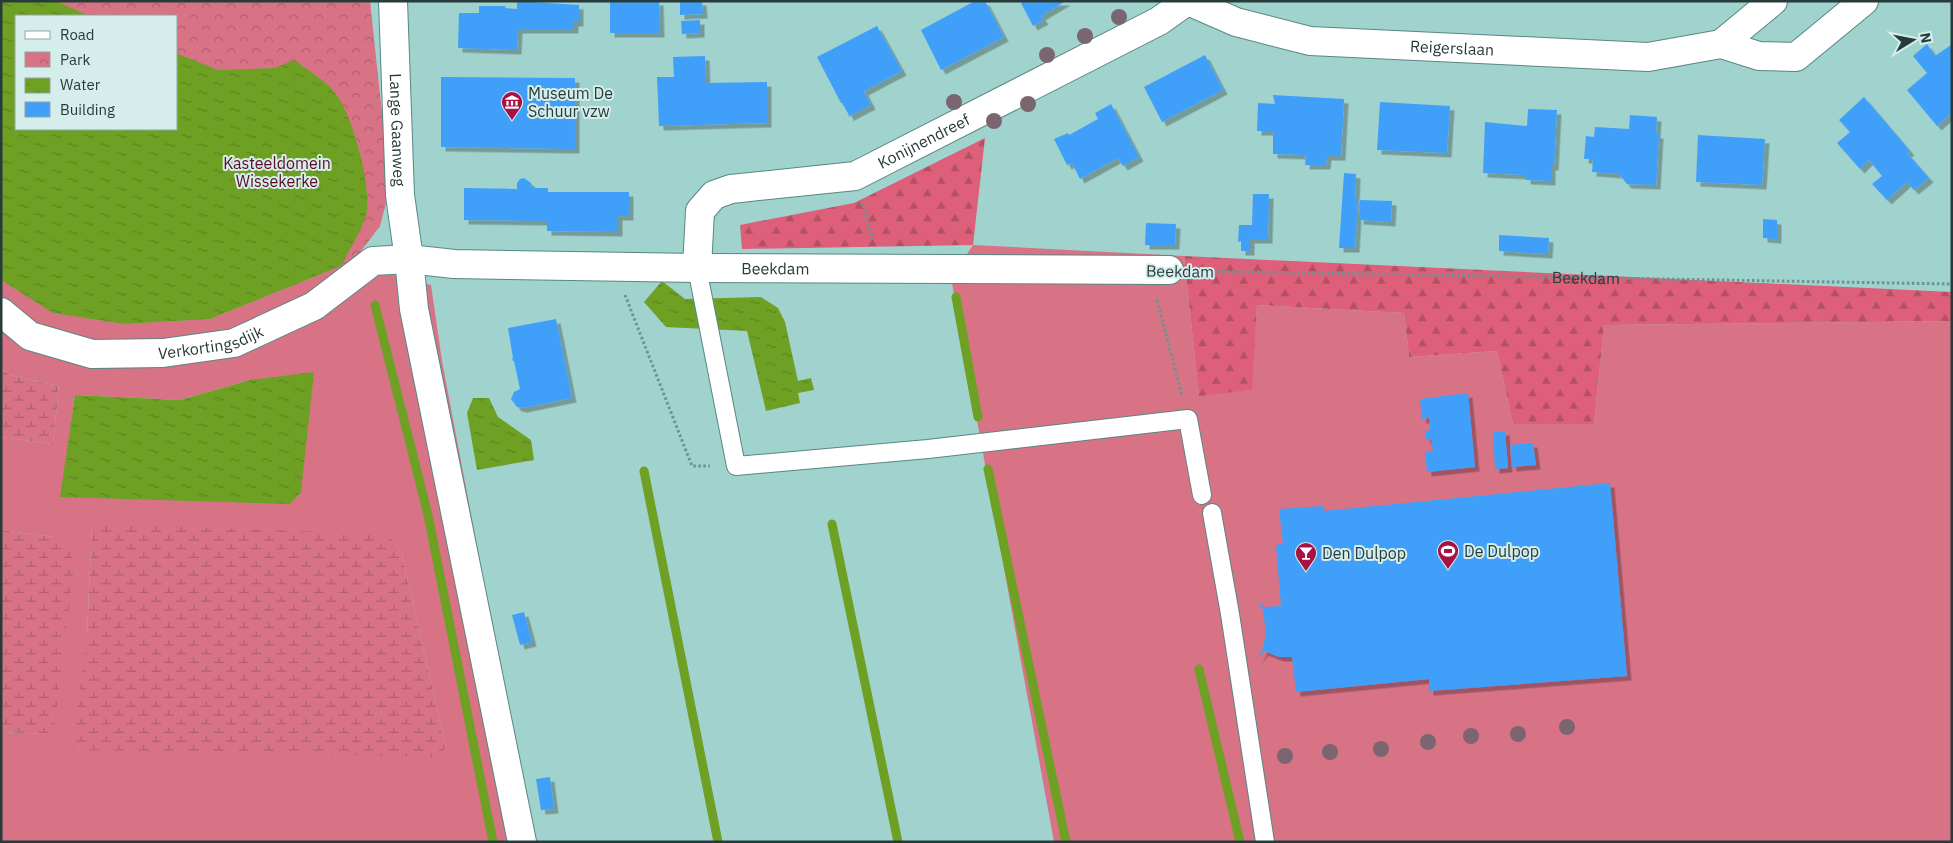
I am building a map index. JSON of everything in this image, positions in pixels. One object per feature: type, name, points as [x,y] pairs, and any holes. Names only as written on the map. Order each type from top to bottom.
[{"type":"street","name":"Lange Gaanweg","points":[[393,1],[400,194],[414,309],[522,842]]},
{"type":"street","name":"Reigerslaan","points":[[1187,1],[1236,22],[1310,41],[1648,57],[1722,44],[1759,56],[1796,57],[1864,1]]},
{"type":"street","name":"Konijnendreef","points":[[698,268],[700,211],[714,195],[731,189],[855,176],[1158,21],[1187,1]]},
{"type":"street","points":[[1722,44],[1773,1]]},
{"type":"street","name":"Beekdam","points":[[409,258],[454,264],[698,268],[1159,270]]},
{"type":"street","name":"Verkortingsdijk","points":[[1,312],[30,336],[92,354],[163,353],[234,343],[314,306],[373,261],[409,258]]},
{"type":"lane","points":[[698,268],[736,466],[928,449],[1188,419],[1202,495]]},
{"type":"lane","points":[[1212,513],[1230,614],[1265,842]]},
{"type":"path","points":[[855,176],[880,268]]},
{"type":"path","points":[[614,266],[692,466],[736,466]]},
{"type":"path","points":[[1159,270],[1188,419]]},
{"type":"path","name":"Beekdam","points":[[1159,270],[1952,284]]},
{"type":"green space","name":"Kasteeldomein Wissekerke","points":[[1,1],[370,1],[390,188],[380,226],[351,264],[341,266],[210,319],[124,324],[53,313],[1,280]]},
{"type":"green space","points":[[370,1],[380,226],[351,263],[431,285],[442,361],[533,842],[1,842],[1,732],[47,734],[54,537],[1,530],[1,437],[53,444],[59,386],[10,375],[1,369],[1,280],[54,313],[124,324],[210,319],[341,266],[178,19],[178,16]],"holes":[[[250,380],[61,496],[75,395],[180,400]],[[92,524],[392,539],[402,554],[446,748],[87,635]]]},
{"type":"green space","points":[[985,138],[973,245],[742,249],[740,225],[854,203]]},
{"type":"green space","points":[[973,245],[1184,256],[1199,395],[1251,390],[1257,305],[1404,313],[1409,357],[1497,351],[1513,424],[1594,424],[1604,325],[1952,321],[1952,842],[1054,842],[951,278]]},
{"type":"green space","points":[[1184,256],[1952,292],[1952,321],[1604,325],[1594,424],[1513,424],[1497,351],[1409,357],[1404,313],[1257,305],[1252,390],[1199,396]]},
{"type":"green space","points":[[1,369],[10,375],[59,386],[53,444],[1,437]]},
{"type":"green space","points":[[92,523],[373,534],[392,539],[402,554],[446,748],[433,757],[72,750],[87,635]]},
{"type":"green space","points":[[1,530],[54,537],[68,543],[74,566],[55,723],[47,734],[1,732]]},
{"type":"water","name":"Kasteeldomein Wissekerke","points":[[1,1],[56,1],[87,15],[15,15],[15,130],[178,130],[178,54],[218,70],[275,68],[294,60],[329,86],[344,108],[360,152],[366,184],[367,211],[360,231],[341,266],[210,319],[124,324],[53,313],[1,280]]},
{"type":"water","points":[[662,281],[685,299],[761,297],[778,308],[785,322],[798,381],[811,378],[814,390],[798,393],[800,403],[766,411],[747,331],[666,327],[644,302]]},
{"type":"water","points":[[314,372],[301,492],[290,504],[60,497],[75,395],[180,400],[250,380]]},
{"type":"water","points":[[473,398],[489,398],[498,417],[531,440],[534,460],[477,470],[467,413]]},
{"type":"building","points":[[517,1],[579,5],[579,22],[574,22],[574,29],[518,29],[517,50],[458,48],[459,13],[479,13],[479,6],[506,6],[505,8],[517,9]]},
{"type":"building","points":[[610,1],[659,1],[660,33],[610,33]]},
{"type":"building","points":[[680,1],[702,1],[703,14],[680,15]]},
{"type":"building","points":[[975,1],[985,1],[1004,37],[941,70],[921,30]]},
{"type":"building","points":[[1024,1],[1066,1],[1041,16],[1044,20],[1033,26],[1021,3]]},
{"type":"building","points":[[700,20],[700,33],[682,34],[681,21]]},
{"type":"building","points":[[877,26],[902,71],[864,91],[871,105],[848,117],[849,115],[817,57]]},
{"type":"building","points":[[1927,44],[1935,56],[1952,46],[1952,113],[1937,126],[1907,90],[1927,73],[1913,56]]},
{"type":"building","points":[[1205,55],[1223,90],[1162,122],[1144,87]]},
{"type":"building","points":[[705,56],[706,83],[767,82],[767,123],[659,126],[657,77],[674,77],[673,57]]},
{"type":"building","points":[[441,77],[575,78],[575,149],[441,147]]},
{"type":"building","points":[[1273,95],[1344,99],[1341,156],[1327,156],[1326,165],[1305,165],[1306,155],[1273,154],[1273,131],[1257,131],[1258,103],[1275,104]]},
{"type":"building","points":[[1864,97],[1910,151],[1907,153],[1929,178],[1914,190],[1907,182],[1887,200],[1872,184],[1882,176],[1869,160],[1860,169],[1837,143],[1850,132],[1839,120]]},
{"type":"building","points":[[1380,102],[1450,106],[1447,153],[1377,150]]},
{"type":"building","points":[[1111,104],[1139,157],[1123,166],[1118,158],[1080,179],[1072,163],[1067,165],[1054,139],[1068,133],[1069,135],[1098,119],[1095,113]]},
{"type":"building","points":[[1528,109],[1557,110],[1554,166],[1551,166],[1551,181],[1526,180],[1526,175],[1483,173],[1485,122],[1527,126]]},
{"type":"building","points":[[1630,115],[1657,117],[1656,134],[1659,134],[1656,185],[1627,184],[1619,174],[1592,172],[1593,159],[1584,159],[1586,136],[1594,137],[1595,127],[1629,129]]},
{"type":"building","points":[[1698,135],[1765,139],[1762,185],[1696,182]]},
{"type":"building","points":[[1344,173],[1356,174],[1355,198],[1358,197],[1355,248],[1339,248]]},
{"type":"building","points":[[524,178],[531,183],[531,188],[548,188],[548,192],[629,192],[629,216],[618,216],[618,232],[547,231],[547,221],[464,220],[464,188],[517,189],[517,183],[520,179]]},
{"type":"building","points":[[1253,194],[1269,194],[1268,239],[1250,239],[1250,251],[1241,251],[1241,241],[1238,242],[1239,225],[1252,225]]},
{"type":"building","points":[[1360,200],[1392,201],[1391,222],[1359,220]]},
{"type":"building","points":[[1763,219],[1777,220],[1777,239],[1763,238]]},
{"type":"building","points":[[1146,223],[1176,224],[1175,245],[1145,245]]},
{"type":"building","points":[[1499,235],[1549,238],[1548,254],[1499,251]]},
{"type":"building","points":[[556,319],[572,398],[523,408],[517,407],[511,399],[514,392],[520,389],[512,358],[508,328]]},
{"type":"building","points":[[1468,393],[1475,467],[1427,472],[1425,452],[1433,451],[1431,439],[1426,440],[1425,431],[1430,430],[1429,418],[1422,419],[1420,399]]},
{"type":"building","points":[[1505,431],[1508,468],[1495,469],[1493,432]]},
{"type":"building","points":[[1533,443],[1536,465],[1512,467],[1510,445]]},
{"type":"building","name":"De Dulpop","points":[[1610,483],[1627,676],[1429,691],[1429,679],[1296,692],[1292,657],[1279,657],[1264,651],[1257,660],[1262,651],[1266,633],[1263,610],[1259,605],[1260,603],[1263,607],[1281,606],[1276,545],[1283,544],[1279,509],[1323,506],[1324,511]]},
{"type":"building","points":[[524,612],[532,642],[520,645],[512,615]]},
{"type":"building","points":[[550,777],[554,809],[541,810],[536,779]]},
{"type":"waterway","points":[[956,297],[978,417]]},
{"type":"waterway","points":[[375,305],[428,515],[493,842]]},
{"type":"waterway","points":[[988,469],[1066,842]]},
{"type":"waterway","points":[[644,471],[718,842]]},
{"type":"waterway","points":[[832,524],[898,842]]},
{"type":"waterway","points":[[1199,669],[1240,842]]},
{"type":"place","name":"Museum De Schuur vzw","points":[[512,121]]},
{"type":"place","name":"De Dulpop","points":[[1448,570]]},
{"type":"place","name":"Den Dulpop","points":[[1306,572]]}]
